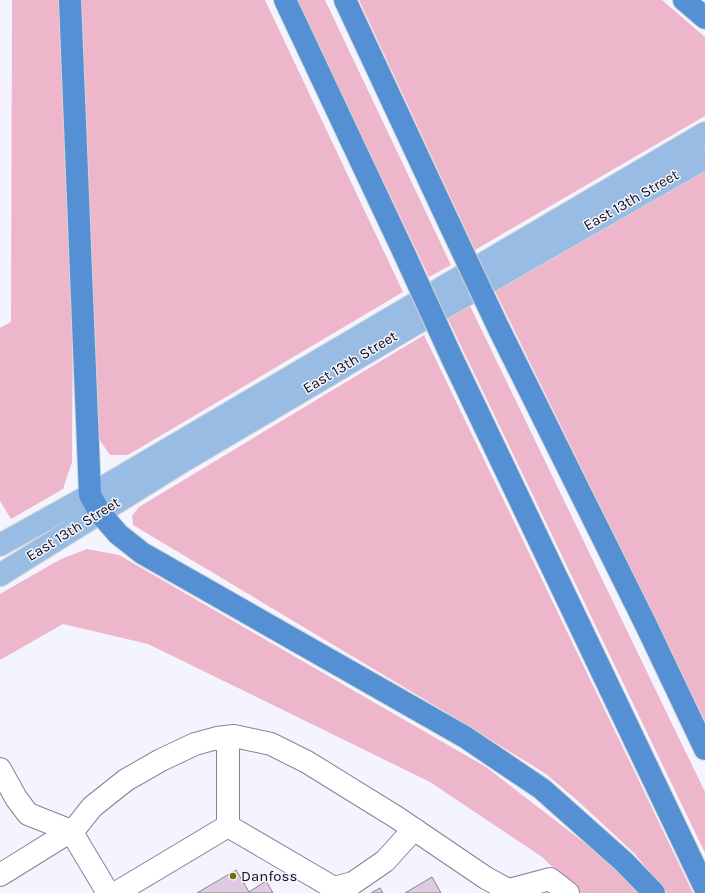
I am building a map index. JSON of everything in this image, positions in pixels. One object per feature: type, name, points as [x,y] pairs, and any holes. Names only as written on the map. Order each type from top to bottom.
[{"type":"highway","points":[[70,0],[95,504],[118,534],[142,553],[465,737],[542,789],[624,862],[654,893]]},
{"type":"highway","points":[[285,0],[452,358],[705,888]]},
{"type":"highway","points":[[345,0],[499,329],[646,625],[705,749]]},
{"type":"highway","points":[[684,0],[705,18]]},
{"type":"main road","name":"East 13th Street","points":[[0,575],[95,504],[705,133]]},
{"type":"main road","name":"East 13th Street","points":[[0,545],[95,504],[187,459],[410,327],[705,158]]},
{"type":"lane","points":[[0,875],[77,826],[92,807],[126,780],[161,760],[195,744],[218,738],[234,736],[271,744],[307,762],[414,829],[486,878],[512,892],[550,879],[568,893]]},
{"type":"lane","points":[[228,737],[228,826]]},
{"type":"lane","points":[[0,769],[16,798],[28,814],[71,830],[108,893]]},
{"type":"lane","points":[[228,826],[334,888],[353,883],[385,861],[414,829]]},
{"type":"lane","points":[[116,893],[228,826]]},
{"type":"shaded area","points":[[12,0],[61,0],[73,293],[72,462],[63,489],[11,519],[0,501],[0,328],[11,322]]},
{"type":"shaded area","points":[[81,0],[265,0],[403,292],[128,455],[110,455],[99,439]]},
{"type":"shaded area","points":[[297,0],[325,0],[451,265],[429,277]]},
{"type":"shaded area","points":[[359,0],[662,0],[705,37],[705,116],[475,250]]},
{"type":"shaded area","points":[[705,171],[705,721],[495,291]]},
{"type":"shaded area","points":[[470,306],[705,792],[705,853],[448,319]]},
{"type":"shaded area","points":[[424,335],[693,893],[667,893],[634,853],[578,801],[546,774],[459,720],[133,525],[132,516],[139,507]]},
{"type":"shaded area","points":[[87,549],[119,555],[486,767],[613,865],[638,893],[579,893],[542,857],[430,782],[148,644],[63,624],[0,660],[0,594],[61,559]]},
{"type":"building","name":"Danfoss","points":[[236,870],[249,892],[266,881],[273,893],[197,893]]},
{"type":"building","points":[[432,877],[441,893],[405,893]]},
{"type":"building","points":[[380,888],[383,893],[371,893]]},
{"type":"place","name":"Danfoss","points":[[233,876]]}]
